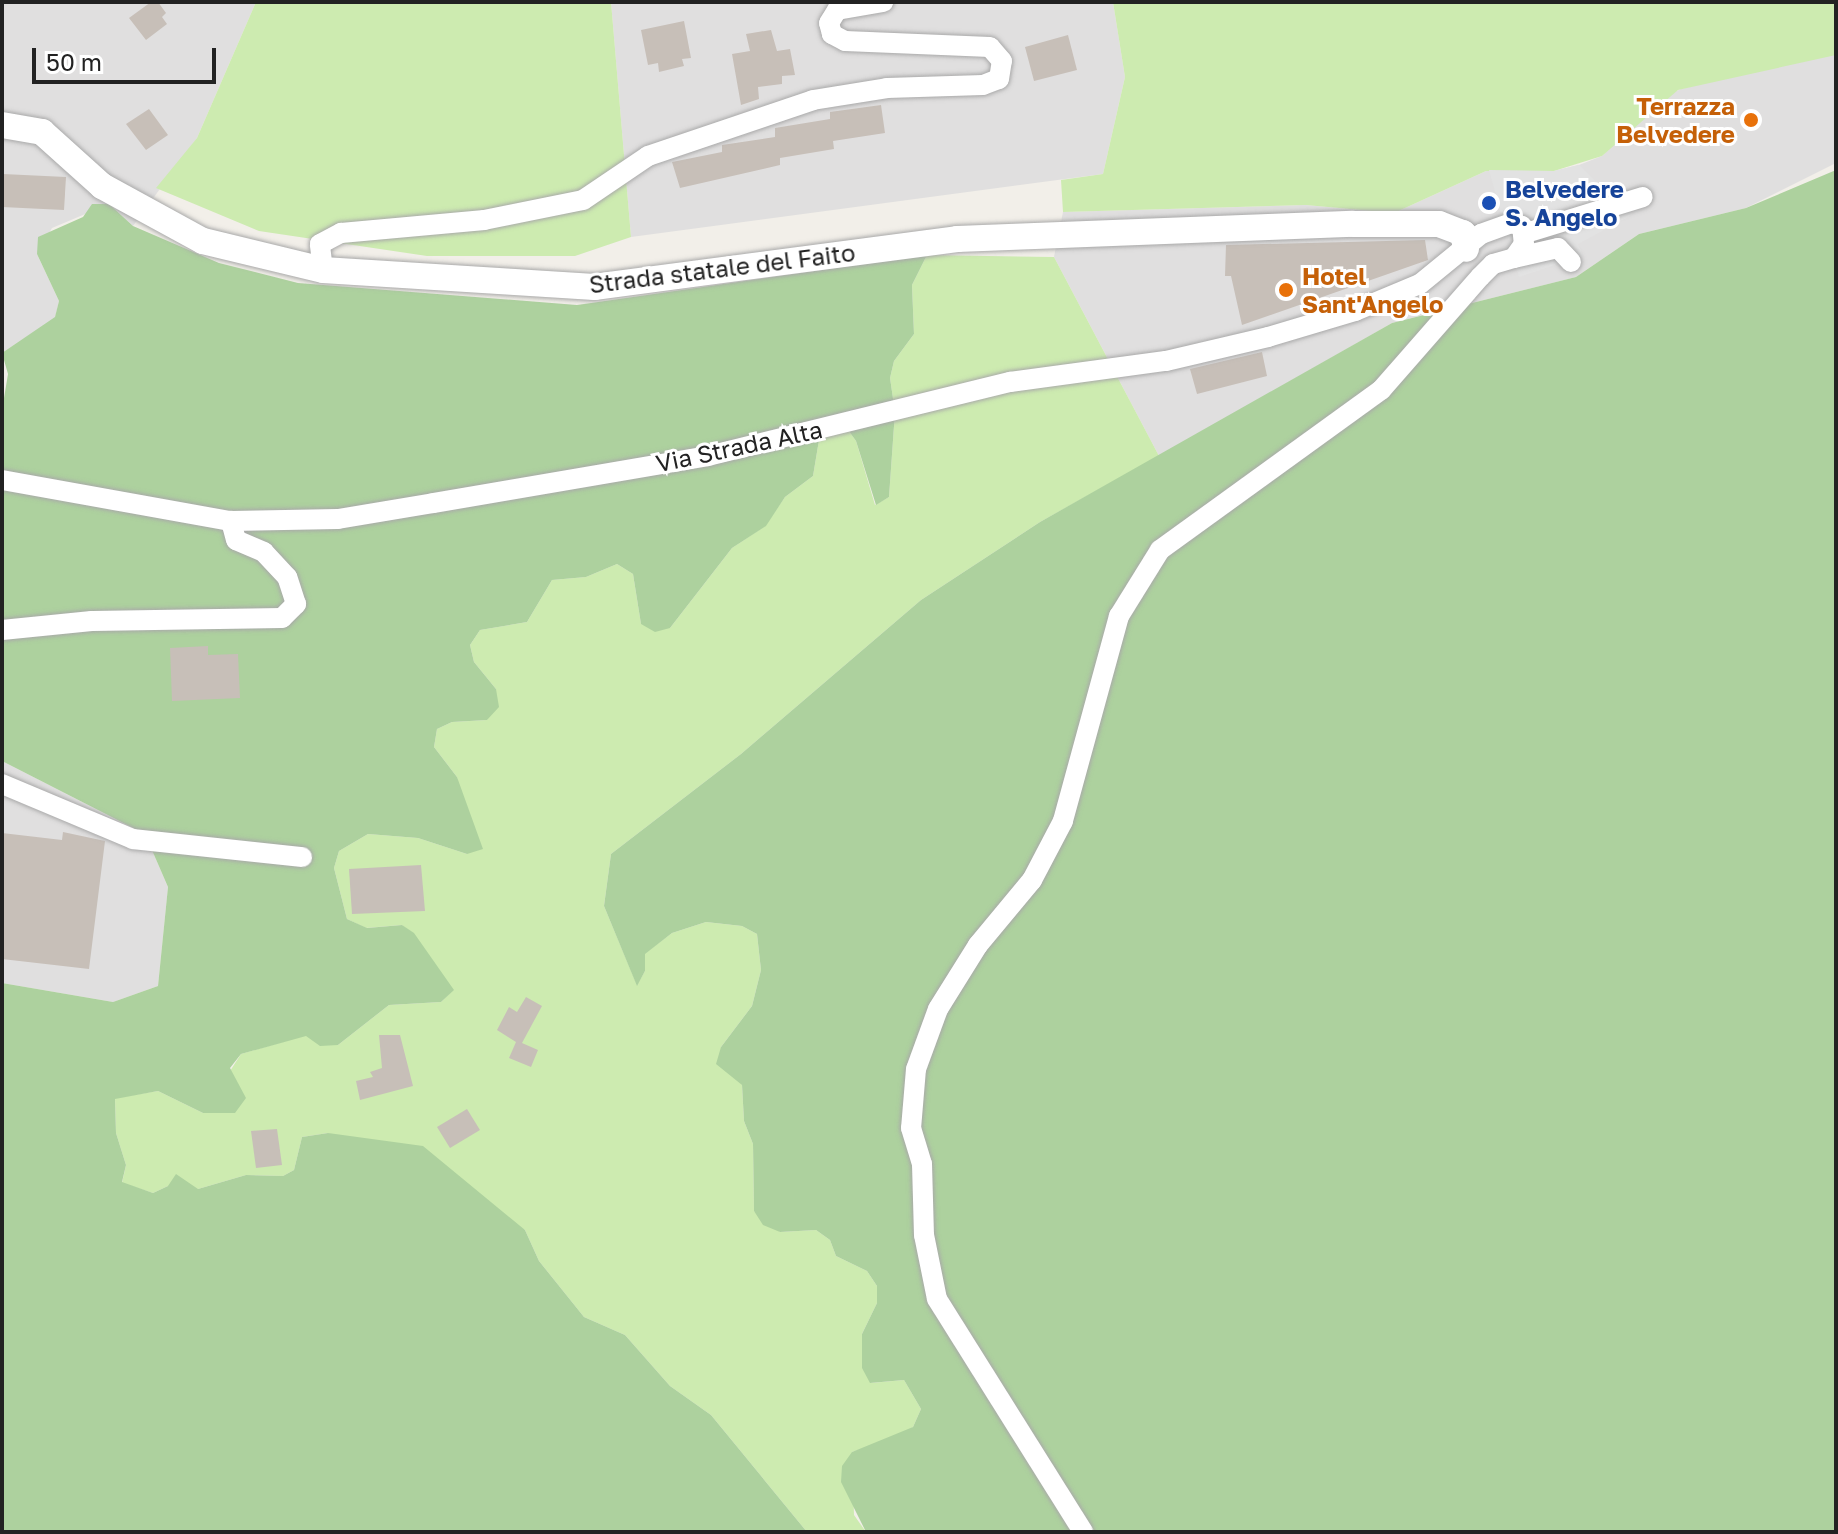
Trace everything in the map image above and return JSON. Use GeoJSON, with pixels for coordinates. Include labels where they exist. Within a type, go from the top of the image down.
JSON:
{"type":"FeatureCollection","features":[{"type":"Feature","properties":{"kind":"street"},"geometry":{"type":"LineString","coordinates":[[323,270],[320,244],[341,233],[484,220],[583,200],[648,156],[813,100],[887,88],[983,85],[999,79],[1002,61],[990,47],[845,41],[832,34],[830,19],[837,10],[883,2]]}},
{"type":"Feature","properties":{"kind":"street","name":"Strada statale del Faito"},"geometry":{"type":"LineString","coordinates":[[2,125],[42,132],[102,186],[203,241],[323,270],[594,287],[957,239],[1353,224],[1439,224],[1463,233],[1462,254]]}},
{"type":"Feature","properties":{"kind":"street"},"geometry":{"type":"LineString","coordinates":[[1514,258],[1526,233],[1643,197]]}},
{"type":"Feature","properties":{"kind":"street","name":"Via Strada Alta"},"geometry":{"type":"LineString","coordinates":[[2,480],[231,521],[338,519],[708,456],[1010,382],[1166,361],[1355,311],[1420,284],[1497,227],[1511,223],[1526,233]]}},
{"type":"Feature","properties":{"kind":"street"},"geometry":{"type":"LineString","coordinates":[[1083,1532],[937,1299],[924,1235],[922,1164],[911,1128],[916,1069],[938,1009],[978,945],[1032,880],[1063,821],[1119,616],[1160,550],[1381,390],[1486,271],[1514,258],[1558,248],[1571,262]]}},
{"type":"Feature","properties":{"kind":"street"},"geometry":{"type":"LineString","coordinates":[[2,630],[92,621],[282,618],[296,604],[287,577],[264,552],[236,540],[231,521]]}},
{"type":"Feature","properties":{"kind":"street"},"geometry":{"type":"LineString","coordinates":[[2,784],[133,839],[201,850],[302,857]]}},
{"type":"Feature","properties":{"kind":"shaded area"},"geometry":{"type":"Polygon","coordinates":[[[2,2],[256,2],[197,138],[133,226],[109,204],[52,228],[37,254],[59,301],[55,318],[2,353],[2,2]]]}},
{"type":"Feature","properties":{"kind":"shaded area"},"geometry":{"type":"Polygon","coordinates":[[[611,2],[1113,2],[1125,77],[1103,174],[631,237],[611,2]]]}},
{"type":"Feature","properties":{"kind":"shaded area"},"geometry":{"type":"Polygon","coordinates":[[[1836,51],[1836,163],[1746,208],[1639,234],[1576,277],[1392,323],[1159,456],[1054,257],[1063,212],[1306,205],[1394,213],[1486,171],[1554,171],[1579,165],[1602,156],[1667,95],[1836,51]]]}},
{"type":"Feature","properties":{"kind":"shaded area"},"geometry":{"type":"Polygon","coordinates":[[[1579,165],[1630,216],[1578,244],[1583,256],[1519,277],[1489,170],[1554,171],[1579,165]]]}},
{"type":"Feature","properties":{"kind":"shaded area"},"geometry":{"type":"Polygon","coordinates":[[[2,761],[145,834],[168,887],[158,986],[113,1002],[2,983],[2,761]]]}},
{"type":"Feature","properties":{"kind":"green space"},"geometry":{"type":"Polygon","coordinates":[[[256,2],[611,2],[631,237],[575,256],[427,256],[259,231],[156,188],[197,138],[256,2]]]}},
{"type":"Feature","properties":{"kind":"green space"},"geometry":{"type":"Polygon","coordinates":[[[1113,2],[1836,2],[1836,55],[1678,90],[1602,156],[1554,171],[1486,171],[1394,213],[1306,205],[1063,212],[1061,180],[1103,174],[1125,77],[1113,2]]]}},
{"type":"Feature","properties":{"kind":"green space"},"geometry":{"type":"Polygon","coordinates":[[[1836,170],[1836,1532],[866,1532],[841,1482],[842,1466],[852,1452],[913,1427],[921,1409],[904,1380],[870,1383],[862,1368],[862,1334],[877,1303],[877,1286],[867,1271],[836,1256],[830,1240],[816,1230],[780,1232],[763,1225],[754,1211],[753,1144],[744,1121],[742,1085],[716,1064],[721,1047],[752,1006],[761,970],[757,934],[742,926],[706,922],[672,933],[645,954],[645,971],[637,986],[604,906],[611,854],[741,754],[921,600],[1040,522],[1392,323],[1576,277],[1639,234],[1746,208],[1836,170]]]}},
{"type":"Feature","properties":{"kind":"green space"},"geometry":{"type":"Polygon","coordinates":[[[92,204],[109,204],[133,226],[219,263],[298,283],[577,305],[927,255],[912,285],[914,334],[894,361],[890,378],[895,412],[889,497],[876,505],[856,441],[846,427],[829,426],[819,440],[813,476],[785,497],[766,526],[732,548],[670,628],[655,632],[641,624],[633,574],[617,564],[586,577],[552,580],[527,622],[480,630],[470,645],[474,662],[496,689],[499,707],[487,720],[452,722],[437,729],[434,747],[457,777],[483,849],[467,854],[418,838],[368,834],[339,851],[334,868],[347,919],[367,928],[402,925],[414,933],[454,990],[441,1002],[389,1005],[338,1045],[320,1046],[306,1036],[241,1054],[230,1068],[246,1098],[235,1113],[203,1113],[158,1091],[115,1099],[116,1133],[126,1165],[122,1182],[153,1193],[168,1186],[176,1174],[198,1189],[246,1175],[283,1176],[294,1170],[302,1137],[328,1133],[423,1146],[525,1230],[539,1261],[584,1317],[625,1335],[670,1386],[711,1415],[807,1532],[2,1532],[2,983],[113,1002],[158,986],[168,887],[145,834],[2,761],[2,410],[8,374],[2,353],[55,317],[59,301],[37,254],[38,237],[83,217],[92,204]]]}},
{"type":"Feature","properties":{"kind":"green space"},"geometry":{"type":"Polygon","coordinates":[[[927,255],[1054,257],[1159,456],[1040,522],[921,600],[741,754],[611,854],[604,906],[637,985],[645,971],[644,954],[672,933],[706,922],[742,926],[757,934],[761,970],[752,1006],[721,1047],[742,1085],[744,1121],[753,1144],[754,1211],[780,1232],[816,1230],[830,1240],[836,1256],[867,1271],[877,1286],[877,1303],[862,1334],[871,1383],[904,1380],[921,1409],[913,1427],[899,1437],[852,1452],[854,1515],[866,1532],[807,1532],[711,1415],[670,1386],[625,1335],[584,1317],[539,1261],[525,1230],[328,1133],[302,1137],[294,1170],[283,1176],[246,1175],[198,1189],[168,1186],[153,1193],[122,1183],[126,1165],[116,1133],[115,1098],[158,1091],[203,1113],[241,1054],[306,1035],[338,1045],[389,1005],[441,1002],[453,990],[402,925],[366,928],[347,919],[334,868],[339,851],[368,834],[418,838],[467,854],[457,777],[434,747],[437,729],[452,722],[487,720],[496,689],[474,662],[470,645],[480,630],[527,622],[552,580],[586,577],[617,564],[633,574],[641,624],[670,628],[732,548],[765,526],[785,497],[813,476],[819,440],[829,426],[846,427],[856,441],[875,505],[889,497],[895,412],[890,378],[894,361],[914,334],[912,285],[927,255]]]}},
{"type":"Feature","properties":{"kind":"building"},"geometry":{"type":"Polygon","coordinates":[[[151,2],[158,2],[166,13],[162,17],[167,24],[146,40],[129,18],[151,2]]]}},
{"type":"Feature","properties":{"kind":"building"},"geometry":{"type":"Polygon","coordinates":[[[684,21],[691,58],[682,59],[684,66],[659,72],[658,63],[648,65],[641,30],[684,21]]]}},
{"type":"Feature","properties":{"kind":"building"},"geometry":{"type":"Polygon","coordinates":[[[771,30],[777,51],[790,49],[795,75],[782,76],[782,84],[758,87],[759,99],[741,105],[732,54],[750,51],[746,34],[771,30]]]}},
{"type":"Feature","properties":{"kind":"building"},"geometry":{"type":"Polygon","coordinates":[[[1068,35],[1077,70],[1034,81],[1025,47],[1068,35]]]}},
{"type":"Feature","properties":{"kind":"building"},"geometry":{"type":"Polygon","coordinates":[[[881,105],[885,133],[833,141],[834,149],[780,158],[780,165],[680,188],[672,162],[722,152],[722,145],[775,137],[775,128],[830,119],[830,112],[881,105]]]}},
{"type":"Feature","properties":{"kind":"building"},"geometry":{"type":"Polygon","coordinates":[[[149,109],[168,135],[146,150],[126,124],[149,109]]]}},
{"type":"Feature","properties":{"kind":"building"},"geometry":{"type":"Polygon","coordinates":[[[3,174],[66,177],[64,210],[2,207],[3,174]]]}},
{"type":"Feature","properties":{"kind":"building","name":"Hotel Sant'Angelo"},"geometry":{"type":"Polygon","coordinates":[[[1425,240],[1428,260],[1242,325],[1231,276],[1225,276],[1226,245],[1425,240]]]}},
{"type":"Feature","properties":{"kind":"building"},"geometry":{"type":"Polygon","coordinates":[[[1262,352],[1267,376],[1197,394],[1190,369],[1262,352]]]}},
{"type":"Feature","properties":{"kind":"building"},"geometry":{"type":"Polygon","coordinates":[[[208,646],[208,655],[238,654],[240,698],[172,701],[170,648],[208,646]]]}},
{"type":"Feature","properties":{"kind":"building"},"geometry":{"type":"Polygon","coordinates":[[[63,832],[105,841],[89,969],[2,959],[2,833],[62,840],[63,832]]]}},
{"type":"Feature","properties":{"kind":"building"},"geometry":{"type":"Polygon","coordinates":[[[421,865],[425,911],[352,914],[349,869],[421,865]]]}},
{"type":"Feature","properties":{"kind":"building"},"geometry":{"type":"Polygon","coordinates":[[[526,997],[542,1006],[522,1043],[538,1050],[531,1067],[509,1058],[516,1042],[497,1030],[509,1007],[517,1012],[526,997]]]}},
{"type":"Feature","properties":{"kind":"building"},"geometry":{"type":"Polygon","coordinates":[[[379,1035],[400,1035],[413,1086],[360,1100],[356,1081],[373,1077],[370,1072],[382,1068],[379,1035]]]}},
{"type":"Feature","properties":{"kind":"building"},"geometry":{"type":"Polygon","coordinates":[[[467,1109],[480,1130],[450,1148],[437,1127],[467,1109]]]}},
{"type":"Feature","properties":{"kind":"building"},"geometry":{"type":"Polygon","coordinates":[[[277,1129],[282,1165],[256,1168],[251,1131],[277,1129]]]}},
{"type":"Feature","properties":{"kind":"place","name":"Terrazza Belvedere"},"geometry":{"type":"Point","coordinates":[1751,120]}},
{"type":"Feature","properties":{"kind":"place","name":"Belvedere S. Angelo"},"geometry":{"type":"Point","coordinates":[1489,203]}},
{"type":"Feature","properties":{"kind":"place","name":"Hotel Sant'Angelo"},"geometry":{"type":"Point","coordinates":[1286,290]}}]}
